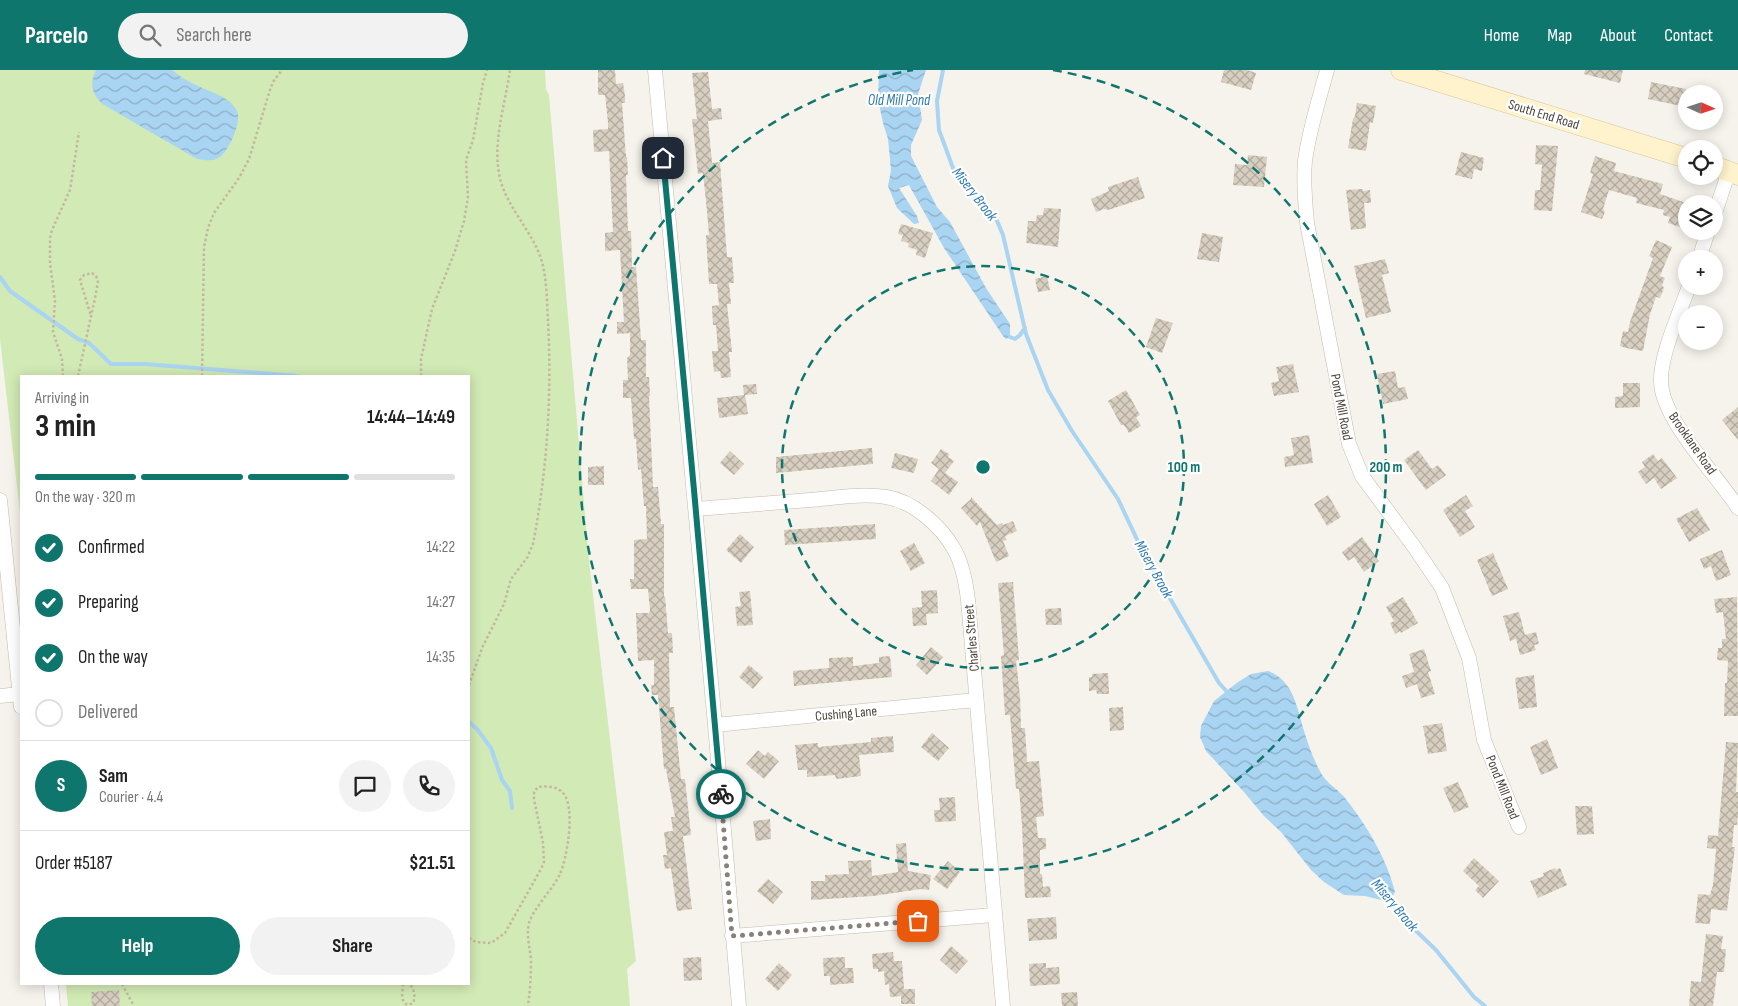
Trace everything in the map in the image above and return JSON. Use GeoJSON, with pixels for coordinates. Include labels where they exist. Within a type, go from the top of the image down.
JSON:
{"type":"FeatureCollection","features":[{"type":"Feature","properties":{"kind":"street"},"geometry":{"type":"LineString","coordinates":[[656,70],[716,725],[738,1006]]}},
{"type":"Feature","properties":{"kind":"street","name":"Pond Mill Road"},"geometry":{"type":"LineString","coordinates":[[1327,70],[1305,161],[1304,187],[1307,223],[1349,444],[1362,476],[1442,588],[1469,658],[1484,740],[1519,827]]}},
{"type":"Feature","properties":{"kind":"street","name":"South End Road"},"geometry":{"type":"LineString","coordinates":[[1401,70],[1678,156]]}},
{"type":"Feature","properties":{"kind":"street"},"geometry":{"type":"LineString","coordinates":[[1720,195],[1727,171]]}},
{"type":"Feature","properties":{"kind":"street","name":"Brooklane Road"},"geometry":{"type":"LineString","coordinates":[[1686,295],[1665,356],[1661,383],[1664,399],[1685,436],[1738,508]]}},
{"type":"Feature","properties":{"kind":"street","name":"Charles Street"},"geometry":{"type":"LineString","coordinates":[[696,509],[875,496],[888,497],[900,501],[924,515],[954,548],[965,577],[968,600],[1003,1006]]}},
{"type":"Feature","properties":{"kind":"street"},"geometry":{"type":"LineString","coordinates":[[0,500],[20,691]]}},
{"type":"Feature","properties":{"kind":"street"},"geometry":{"type":"LineString","coordinates":[[0,696],[20,701]]}},
{"type":"Feature","properties":{"kind":"street","name":"Cushing Lane"},"geometry":{"type":"LineString","coordinates":[[716,725],[976,700]]}},
{"type":"Feature","properties":{"kind":"street"},"geometry":{"type":"LineString","coordinates":[[732,936],[994,915]]}},
{"type":"Feature","properties":{"kind":"street"},"geometry":{"type":"LineString","coordinates":[[51,985],[53,1006]]}},
{"type":"Feature","properties":{"kind":"path"},"geometry":{"type":"LineString","coordinates":[[202,375],[204,247],[208,228],[214,213],[245,168],[254,146],[273,82],[282,70]]}},
{"type":"Feature","properties":{"kind":"path"},"geometry":{"type":"LineString","coordinates":[[421,375],[422,359],[432,309],[455,251],[464,221],[468,197],[466,160],[473,140],[481,92],[487,70]]}},
{"type":"Feature","properties":{"kind":"path"},"geometry":{"type":"LineString","coordinates":[[470,682],[482,648],[504,604],[511,579],[527,558],[533,544],[549,413],[549,342],[544,266],[537,248],[507,198],[501,185],[497,165],[498,139],[510,70]]}},
{"type":"Feature","properties":{"kind":"path"},"geometry":{"type":"LineString","coordinates":[[63,375],[62,360],[54,338],[55,301],[50,263],[50,238],[70,190],[79,132]]}},
{"type":"Feature","properties":{"kind":"path"},"geometry":{"type":"LineString","coordinates":[[78,375],[85,338],[91,316],[98,282],[96,276],[89,273],[80,280],[91,316]]}},
{"type":"Feature","properties":{"kind":"path"},"geometry":{"type":"LineString","coordinates":[[470,939],[476,942],[492,943],[505,933],[544,862],[543,843],[534,792],[538,787],[551,786],[559,790],[568,801],[569,828],[560,874],[530,920],[528,946],[531,975],[528,1006]]}},
{"type":"Feature","properties":{"kind":"path"},"geometry":{"type":"LineString","coordinates":[[123,985],[134,1006]]}},
{"type":"Feature","properties":{"kind":"path"},"geometry":{"type":"LineString","coordinates":[[403,985],[402,1000],[404,1004],[408,1005],[414,1003],[415,996],[411,985]]}},
{"type":"Feature","properties":{"kind":"green space"},"geometry":{"type":"Polygon","coordinates":[[[0,70],[545,70],[546,89],[549,95],[589,561],[636,961],[627,969],[630,1006],[68,1006],[66,985],[470,985],[470,375],[20,375],[20,512],[0,339],[0,70]]]}},
{"type":"Feature","properties":{"kind":"water"},"geometry":{"type":"Polygon","coordinates":[[[96,70],[172,70],[188,81],[225,98],[237,111],[238,122],[234,135],[224,154],[215,160],[197,159],[104,105],[94,93],[92,85],[96,70]]]}},
{"type":"Feature","properties":{"kind":"water","name":"Old Mill Pond"},"geometry":{"type":"Polygon","coordinates":[[[879,70],[926,70],[918,94],[922,120],[911,145],[911,156],[937,207],[950,222],[986,288],[1010,324],[1010,337],[1006,339],[944,248],[909,185],[899,188],[917,216],[919,223],[914,224],[897,208],[888,186],[891,170],[888,139],[878,99],[879,70]]]}},
{"type":"Feature","properties":{"kind":"water"},"geometry":{"type":"Polygon","coordinates":[[[1268,671],[1284,682],[1294,697],[1312,754],[1323,777],[1345,798],[1375,842],[1387,867],[1395,892],[1389,902],[1365,896],[1344,895],[1324,882],[1311,870],[1281,832],[1264,816],[1206,751],[1200,737],[1201,726],[1214,701],[1251,674],[1268,671]]]}},
{"type":"Feature","properties":{"kind":"building"},"geometry":{"type":"Polygon","coordinates":[[[598,70],[615,70],[616,84],[623,83],[625,96],[625,103],[622,103],[628,175],[626,175],[628,231],[631,231],[632,267],[636,267],[641,340],[646,340],[646,377],[649,377],[653,487],[658,487],[661,524],[664,524],[664,597],[668,633],[672,633],[673,653],[669,653],[670,707],[674,707],[681,779],[685,779],[691,835],[683,836],[692,909],[677,911],[671,868],[665,869],[663,855],[667,855],[664,832],[673,831],[671,817],[675,817],[666,769],[664,769],[658,695],[652,695],[651,685],[654,685],[654,660],[638,661],[636,613],[649,613],[650,611],[648,589],[631,589],[630,579],[634,579],[634,540],[647,539],[646,506],[644,506],[641,469],[638,470],[631,398],[623,398],[623,380],[628,380],[627,358],[630,355],[630,333],[617,334],[617,322],[624,322],[620,250],[605,251],[605,233],[613,232],[609,151],[594,152],[593,130],[608,129],[605,95],[598,95],[598,70]]]}},
{"type":"Feature","properties":{"kind":"building"},"geometry":{"type":"Polygon","coordinates":[[[1224,70],[1247,70],[1256,73],[1251,90],[1221,82],[1224,70]]]}},
{"type":"Feature","properties":{"kind":"building"},"geometry":{"type":"Polygon","coordinates":[[[1585,70],[1623,70],[1620,83],[1584,74],[1585,70]]]}},
{"type":"Feature","properties":{"kind":"building"},"geometry":{"type":"Polygon","coordinates":[[[708,72],[712,109],[721,108],[722,119],[708,121],[712,163],[720,162],[727,257],[732,257],[734,283],[729,283],[731,304],[727,304],[732,352],[729,352],[731,377],[721,378],[720,371],[714,372],[712,351],[718,351],[716,325],[713,325],[712,306],[719,305],[717,284],[709,284],[706,235],[709,235],[707,211],[703,173],[698,174],[692,119],[697,119],[692,73],[708,72]]]}},
{"type":"Feature","properties":{"kind":"building"},"geometry":{"type":"Polygon","coordinates":[[[1651,82],[1678,87],[1678,105],[1648,99],[1651,82]]]}},
{"type":"Feature","properties":{"kind":"building"},"geometry":{"type":"Polygon","coordinates":[[[1357,103],[1376,106],[1373,123],[1370,122],[1366,151],[1348,148],[1357,103]]]}},
{"type":"Feature","properties":{"kind":"building"},"geometry":{"type":"Polygon","coordinates":[[[1536,145],[1558,146],[1552,211],[1534,210],[1535,190],[1540,190],[1542,165],[1535,164],[1536,145]]]}},
{"type":"Feature","properties":{"kind":"building"},"geometry":{"type":"Polygon","coordinates":[[[1461,152],[1484,158],[1482,171],[1474,169],[1472,179],[1455,175],[1461,152]]]}},
{"type":"Feature","properties":{"kind":"building"},"geometry":{"type":"Polygon","coordinates":[[[1248,155],[1267,157],[1264,187],[1233,185],[1235,164],[1247,165],[1248,155]]]}},
{"type":"Feature","properties":{"kind":"building"},"geometry":{"type":"Polygon","coordinates":[[[1595,156],[1616,163],[1614,171],[1663,184],[1660,194],[1678,200],[1678,226],[1668,223],[1670,217],[1663,215],[1664,210],[1636,203],[1637,198],[1609,190],[1602,219],[1581,212],[1593,174],[1590,173],[1595,156]]]}},
{"type":"Feature","properties":{"kind":"building"},"geometry":{"type":"Polygon","coordinates":[[[1138,177],[1145,198],[1096,212],[1091,199],[1109,191],[1108,187],[1138,177]]]}},
{"type":"Feature","properties":{"kind":"building"},"geometry":{"type":"Polygon","coordinates":[[[1363,189],[1363,191],[1370,190],[1371,203],[1364,203],[1366,228],[1351,230],[1346,190],[1363,189]]]}},
{"type":"Feature","properties":{"kind":"building"},"geometry":{"type":"Polygon","coordinates":[[[1044,208],[1061,209],[1058,247],[1026,243],[1028,221],[1036,221],[1037,215],[1043,215],[1044,208]]]}},
{"type":"Feature","properties":{"kind":"building"},"geometry":{"type":"Polygon","coordinates":[[[901,224],[933,233],[925,258],[916,255],[917,250],[908,247],[909,243],[901,241],[903,235],[898,234],[901,224]]]}},
{"type":"Feature","properties":{"kind":"building"},"geometry":{"type":"Polygon","coordinates":[[[1202,233],[1223,237],[1219,262],[1197,259],[1202,233]]]}},
{"type":"Feature","properties":{"kind":"building"},"geometry":{"type":"Polygon","coordinates":[[[1656,240],[1672,247],[1660,276],[1665,278],[1662,285],[1664,288],[1660,298],[1656,297],[1650,314],[1643,351],[1626,348],[1620,346],[1623,331],[1628,332],[1653,258],[1649,256],[1656,240]]]}},
{"type":"Feature","properties":{"kind":"building"},"geometry":{"type":"Polygon","coordinates":[[[1385,259],[1389,273],[1382,275],[1391,312],[1366,318],[1354,266],[1385,259]]]}},
{"type":"Feature","properties":{"kind":"building"},"geometry":{"type":"Polygon","coordinates":[[[1047,276],[1050,290],[1038,292],[1035,279],[1047,276]]]}},
{"type":"Feature","properties":{"kind":"building"},"geometry":{"type":"Polygon","coordinates":[[[1156,318],[1173,323],[1162,353],[1146,347],[1156,318]]]}},
{"type":"Feature","properties":{"kind":"building"},"geometry":{"type":"Polygon","coordinates":[[[1293,364],[1299,392],[1274,396],[1271,383],[1279,381],[1276,367],[1293,364]]]}},
{"type":"Feature","properties":{"kind":"building"},"geometry":{"type":"Polygon","coordinates":[[[1395,371],[1398,388],[1405,387],[1408,399],[1383,404],[1377,374],[1395,371]]]}},
{"type":"Feature","properties":{"kind":"building"},"geometry":{"type":"Polygon","coordinates":[[[1623,383],[1640,383],[1640,407],[1615,408],[1615,397],[1623,396],[1623,383]]]}},
{"type":"Feature","properties":{"kind":"building"},"geometry":{"type":"Polygon","coordinates":[[[756,384],[757,394],[745,395],[748,414],[719,418],[717,398],[744,395],[743,385],[756,384]]]}},
{"type":"Feature","properties":{"kind":"building"},"geometry":{"type":"Polygon","coordinates":[[[1126,390],[1140,415],[1136,417],[1141,426],[1129,433],[1124,425],[1121,425],[1108,401],[1126,390]]]}},
{"type":"Feature","properties":{"kind":"building"},"geometry":{"type":"Polygon","coordinates":[[[1738,407],[1738,440],[1722,420],[1738,407]]]}},
{"type":"Feature","properties":{"kind":"building"},"geometry":{"type":"Polygon","coordinates":[[[1309,435],[1313,463],[1285,467],[1284,457],[1294,455],[1291,438],[1309,435]]]}},
{"type":"Feature","properties":{"kind":"building"},"geometry":{"type":"Polygon","coordinates":[[[872,448],[873,464],[776,473],[776,457],[872,448]]]}},
{"type":"Feature","properties":{"kind":"building"},"geometry":{"type":"Polygon","coordinates":[[[941,449],[949,454],[948,457],[954,461],[945,473],[958,482],[949,495],[931,481],[939,469],[931,463],[941,449]]]}},
{"type":"Feature","properties":{"kind":"building"},"geometry":{"type":"Polygon","coordinates":[[[1418,450],[1432,469],[1438,465],[1446,475],[1426,490],[1404,460],[1418,450]]]}},
{"type":"Feature","properties":{"kind":"building"},"geometry":{"type":"Polygon","coordinates":[[[730,451],[744,464],[734,475],[720,463],[730,451]]]}},
{"type":"Feature","properties":{"kind":"building"},"geometry":{"type":"Polygon","coordinates":[[[895,453],[918,459],[914,473],[891,468],[895,453]]]}},
{"type":"Feature","properties":{"kind":"building"},"geometry":{"type":"Polygon","coordinates":[[[1653,454],[1658,461],[1662,458],[1677,478],[1661,489],[1654,478],[1646,484],[1638,472],[1645,467],[1642,462],[1653,454]]]}},
{"type":"Feature","properties":{"kind":"building"},"geometry":{"type":"Polygon","coordinates":[[[604,466],[604,485],[588,485],[588,467],[604,466]]]}},
{"type":"Feature","properties":{"kind":"building"},"geometry":{"type":"Polygon","coordinates":[[[1328,495],[1341,517],[1327,526],[1314,504],[1328,495]]]}},
{"type":"Feature","properties":{"kind":"building"},"geometry":{"type":"Polygon","coordinates":[[[1466,495],[1473,506],[1465,511],[1475,527],[1460,537],[1443,510],[1466,495]]]}},
{"type":"Feature","properties":{"kind":"building"},"geometry":{"type":"Polygon","coordinates":[[[971,497],[997,525],[1013,521],[1017,531],[1005,536],[1007,540],[1003,541],[1009,556],[996,562],[980,522],[977,526],[961,508],[971,497]]]}},
{"type":"Feature","properties":{"kind":"building"},"geometry":{"type":"Polygon","coordinates":[[[1697,508],[1710,530],[1689,542],[1676,519],[1697,508]]]}},
{"type":"Feature","properties":{"kind":"building"},"geometry":{"type":"Polygon","coordinates":[[[875,524],[876,539],[785,545],[784,530],[875,524]]]}},
{"type":"Feature","properties":{"kind":"building"},"geometry":{"type":"Polygon","coordinates":[[[740,534],[754,547],[741,563],[726,550],[740,534]]]}},
{"type":"Feature","properties":{"kind":"building"},"geometry":{"type":"Polygon","coordinates":[[[1362,537],[1379,561],[1364,572],[1354,557],[1348,561],[1342,552],[1362,537]]]}},
{"type":"Feature","properties":{"kind":"building"},"geometry":{"type":"Polygon","coordinates":[[[914,543],[925,563],[911,571],[900,551],[914,543]]]}},
{"type":"Feature","properties":{"kind":"building"},"geometry":{"type":"Polygon","coordinates":[[[1722,550],[1731,575],[1716,581],[1711,566],[1704,569],[1700,559],[1722,550]]]}},
{"type":"Feature","properties":{"kind":"building"},"geometry":{"type":"Polygon","coordinates":[[[1493,553],[1508,589],[1492,596],[1477,560],[1493,553]]]}},
{"type":"Feature","properties":{"kind":"building"},"geometry":{"type":"Polygon","coordinates":[[[1013,582],[1019,660],[1016,661],[1021,728],[1025,728],[1027,762],[1039,761],[1044,816],[1036,817],[1038,838],[1046,838],[1046,849],[1040,850],[1040,874],[1042,874],[1043,887],[1050,886],[1051,897],[1025,898],[1019,789],[1016,789],[1010,715],[1005,715],[1001,656],[1004,655],[998,583],[1013,582]]]}},
{"type":"Feature","properties":{"kind":"building"},"geometry":{"type":"Polygon","coordinates":[[[937,590],[938,613],[926,614],[927,625],[913,626],[912,608],[922,607],[921,591],[937,590]]]}},
{"type":"Feature","properties":{"kind":"building"},"geometry":{"type":"Polygon","coordinates":[[[750,591],[753,625],[737,626],[735,607],[741,606],[739,592],[750,591]]]}},
{"type":"Feature","properties":{"kind":"building"},"geometry":{"type":"Polygon","coordinates":[[[1403,597],[1418,623],[1401,633],[1400,631],[1395,634],[1390,623],[1394,621],[1386,607],[1403,597]]]}},
{"type":"Feature","properties":{"kind":"building"},"geometry":{"type":"Polygon","coordinates":[[[1737,597],[1738,716],[1724,716],[1728,661],[1717,660],[1718,648],[1722,648],[1722,639],[1726,639],[1723,612],[1716,613],[1714,599],[1737,597]]]}},
{"type":"Feature","properties":{"kind":"building"},"geometry":{"type":"Polygon","coordinates":[[[1061,608],[1062,625],[1046,625],[1045,609],[1061,608]]]}},
{"type":"Feature","properties":{"kind":"building"},"geometry":{"type":"Polygon","coordinates":[[[1519,612],[1525,635],[1536,632],[1539,644],[1534,645],[1536,650],[1520,655],[1516,639],[1510,641],[1503,616],[1519,612]]]}},
{"type":"Feature","properties":{"kind":"building"},"geometry":{"type":"Polygon","coordinates":[[[931,647],[943,657],[927,675],[916,665],[931,647]]]}},
{"type":"Feature","properties":{"kind":"building"},"geometry":{"type":"Polygon","coordinates":[[[1424,649],[1431,671],[1428,672],[1435,694],[1421,698],[1417,684],[1406,688],[1402,676],[1414,672],[1409,654],[1424,649]]]}},
{"type":"Feature","properties":{"kind":"building"},"geometry":{"type":"Polygon","coordinates":[[[890,656],[892,677],[794,686],[793,671],[829,668],[829,658],[853,657],[853,666],[879,663],[879,657],[890,656]]]}},
{"type":"Feature","properties":{"kind":"building"},"geometry":{"type":"Polygon","coordinates":[[[749,665],[763,677],[753,689],[739,677],[749,665]]]}},
{"type":"Feature","properties":{"kind":"building"},"geometry":{"type":"Polygon","coordinates":[[[1108,673],[1109,694],[1097,694],[1096,690],[1089,691],[1089,677],[1092,677],[1092,674],[1108,673]]]}},
{"type":"Feature","properties":{"kind":"building"},"geometry":{"type":"Polygon","coordinates":[[[1534,675],[1537,707],[1519,709],[1515,678],[1534,675]]]}},
{"type":"Feature","properties":{"kind":"building"},"geometry":{"type":"Polygon","coordinates":[[[1123,707],[1124,730],[1110,731],[1109,708],[1123,707]]]}},
{"type":"Feature","properties":{"kind":"building"},"geometry":{"type":"Polygon","coordinates":[[[1442,723],[1447,751],[1428,754],[1423,726],[1442,723]]]}},
{"type":"Feature","properties":{"kind":"building"},"geometry":{"type":"Polygon","coordinates":[[[932,733],[949,748],[938,761],[921,747],[932,733]]]}},
{"type":"Feature","properties":{"kind":"building"},"geometry":{"type":"Polygon","coordinates":[[[893,736],[894,752],[859,755],[861,776],[836,779],[835,775],[807,777],[807,770],[798,770],[795,745],[818,743],[818,747],[871,742],[871,738],[893,736]]]}},
{"type":"Feature","properties":{"kind":"building"},"geometry":{"type":"Polygon","coordinates":[[[1547,739],[1558,768],[1541,775],[1530,747],[1547,739]]]}},
{"type":"Feature","properties":{"kind":"building"},"geometry":{"type":"Polygon","coordinates":[[[1726,742],[1738,743],[1736,792],[1738,792],[1738,815],[1737,825],[1734,825],[1732,847],[1735,847],[1727,911],[1711,909],[1710,924],[1695,923],[1698,894],[1710,895],[1713,885],[1716,849],[1707,848],[1708,835],[1718,836],[1726,742]]]}},
{"type":"Feature","properties":{"kind":"building"},"geometry":{"type":"Polygon","coordinates":[[[758,750],[765,756],[768,752],[779,761],[764,779],[746,764],[758,750]]]}},
{"type":"Feature","properties":{"kind":"building"},"geometry":{"type":"Polygon","coordinates":[[[1458,782],[1469,807],[1454,813],[1443,788],[1458,782]]]}},
{"type":"Feature","properties":{"kind":"building"},"geometry":{"type":"Polygon","coordinates":[[[955,797],[956,821],[935,822],[934,810],[940,810],[939,798],[955,797]]]}},
{"type":"Feature","properties":{"kind":"building"},"geometry":{"type":"Polygon","coordinates":[[[1575,806],[1592,806],[1594,834],[1577,835],[1575,806]]]}},
{"type":"Feature","properties":{"kind":"building"},"geometry":{"type":"Polygon","coordinates":[[[770,819],[771,839],[756,841],[753,821],[770,819]]]}},
{"type":"Feature","properties":{"kind":"building"},"geometry":{"type":"Polygon","coordinates":[[[906,843],[908,871],[931,875],[929,890],[921,889],[873,896],[811,900],[811,881],[825,881],[825,875],[849,874],[848,861],[871,860],[872,876],[898,872],[896,844],[906,843]]]}},
{"type":"Feature","properties":{"kind":"building"},"geometry":{"type":"Polygon","coordinates":[[[1474,858],[1499,881],[1483,898],[1475,890],[1479,886],[1463,871],[1474,858]]]}},
{"type":"Feature","properties":{"kind":"building"},"geometry":{"type":"Polygon","coordinates":[[[948,861],[960,872],[947,889],[933,879],[948,861]]]}},
{"type":"Feature","properties":{"kind":"building"},"geometry":{"type":"Polygon","coordinates":[[[1555,868],[1556,870],[1560,868],[1567,885],[1538,898],[1530,881],[1544,876],[1543,873],[1555,868]]]}},
{"type":"Feature","properties":{"kind":"building"},"geometry":{"type":"Polygon","coordinates":[[[768,879],[783,892],[773,904],[757,891],[768,879]]]}},
{"type":"Feature","properties":{"kind":"building"},"geometry":{"type":"Polygon","coordinates":[[[1056,917],[1057,939],[1029,941],[1027,919],[1056,917]]]}},
{"type":"Feature","properties":{"kind":"building"},"geometry":{"type":"Polygon","coordinates":[[[1706,934],[1723,936],[1721,949],[1726,949],[1724,972],[1717,972],[1713,1006],[1689,1006],[1691,981],[1701,982],[1706,934]]]}},
{"type":"Feature","properties":{"kind":"building"},"geometry":{"type":"Polygon","coordinates":[[[951,946],[968,961],[956,974],[940,960],[951,946]]]}},
{"type":"Feature","properties":{"kind":"building"},"geometry":{"type":"Polygon","coordinates":[[[893,952],[894,961],[902,961],[904,989],[915,989],[915,1004],[901,1004],[901,996],[890,997],[889,984],[885,985],[884,971],[878,972],[878,969],[873,969],[872,954],[893,952]]]}},
{"type":"Feature","properties":{"kind":"building"},"geometry":{"type":"Polygon","coordinates":[[[701,957],[702,980],[684,981],[683,958],[701,957]]]}},
{"type":"Feature","properties":{"kind":"building"},"geometry":{"type":"Polygon","coordinates":[[[845,957],[845,968],[853,968],[854,983],[830,985],[830,976],[824,976],[823,958],[845,957]]]}},
{"type":"Feature","properties":{"kind":"building"},"geometry":{"type":"Polygon","coordinates":[[[779,963],[792,975],[778,991],[765,979],[779,963]]]}},
{"type":"Feature","properties":{"kind":"building"},"geometry":{"type":"Polygon","coordinates":[[[1046,963],[1046,968],[1059,967],[1060,984],[1030,986],[1029,964],[1046,963]]]}},
{"type":"Feature","properties":{"kind":"building"},"geometry":{"type":"Polygon","coordinates":[[[119,990],[120,1006],[92,1006],[91,992],[119,990]]]}},
{"type":"Feature","properties":{"kind":"building"},"geometry":{"type":"Polygon","coordinates":[[[1077,992],[1078,1006],[1062,1006],[1061,993],[1077,992]]]}},
{"type":"Feature","properties":{"kind":"waterway","name":"Misery Brook"},"geometry":{"type":"LineString","coordinates":[[943,70],[937,101],[939,130],[953,168],[995,216],[1003,235],[1026,334],[1048,390],[1072,431],[1118,499],[1142,550],[1219,683],[1229,694]]}},
{"type":"Feature","properties":{"kind":"waterway"},"geometry":{"type":"LineString","coordinates":[[0,277],[10,291],[78,339],[89,343],[111,364],[145,364],[284,375]]}},
{"type":"Feature","properties":{"kind":"waterway"},"geometry":{"type":"LineString","coordinates":[[1010,337],[1015,339],[1025,328]]}},
{"type":"Feature","properties":{"kind":"waterway"},"geometry":{"type":"LineString","coordinates":[[470,723],[491,748],[502,780],[510,791],[512,808]]}},
{"type":"Feature","properties":{"kind":"waterway","name":"Misery Brook"},"geometry":{"type":"LineString","coordinates":[[1387,899],[1436,950],[1474,997],[1485,1006]]}},
{"type":"Feature","properties":{"kind":"way so far"},"geometry":{"type":"LineString","coordinates":[[721,794],[732,936],[918,921]]}},
{"type":"Feature","properties":{"kind":"route"},"geometry":{"type":"LineString","coordinates":[[663,158],[721,794]]}}]}
